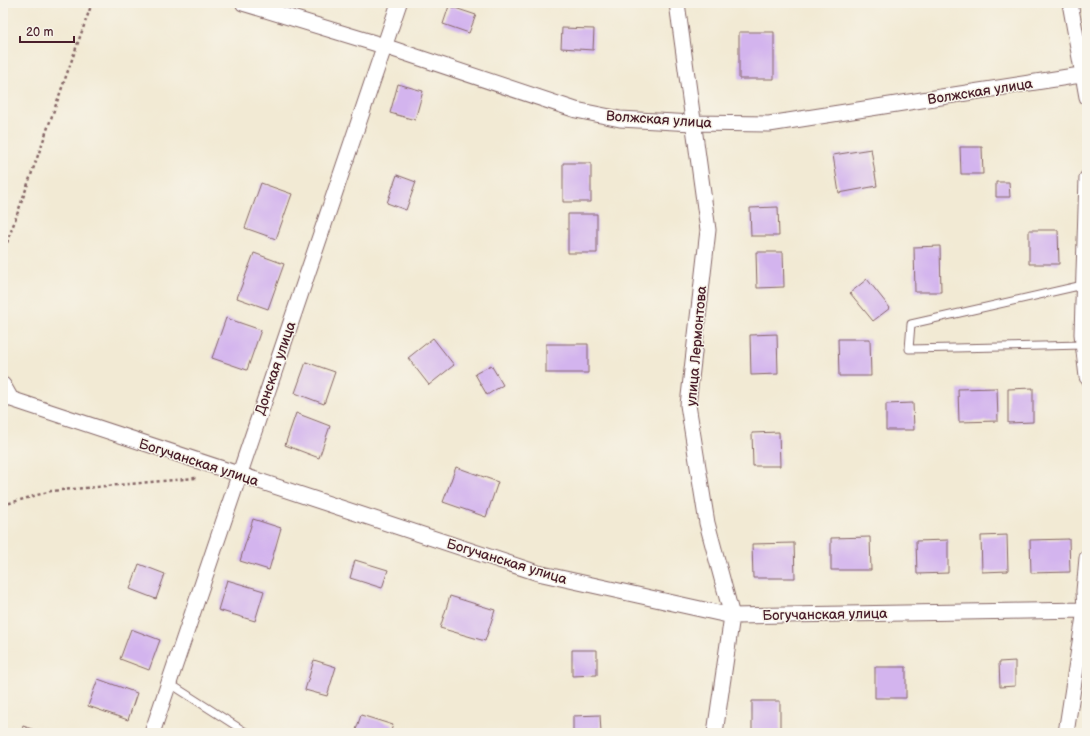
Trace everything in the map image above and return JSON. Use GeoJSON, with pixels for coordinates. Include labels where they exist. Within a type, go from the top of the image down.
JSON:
{"type":"FeatureCollection","features":[{"type":"Feature","properties":{"kind":"street","name":"Волжская улица"},"geometry":{"type":"LineString","coordinates":[[243,3],[384,46],[576,110],[620,119],[693,123],[769,124],[1085,74]]}},
{"type":"Feature","properties":{"kind":"street","name":"Донская улица"},"geometry":{"type":"LineString","coordinates":[[152,733],[399,3]]}},
{"type":"Feature","properties":{"kind":"street","name":"улица Лермонтова"},"geometry":{"type":"LineString","coordinates":[[677,3],[708,230],[688,405],[707,522],[732,616],[716,733]]}},
{"type":"Feature","properties":{"kind":"street"},"geometry":{"type":"LineString","coordinates":[[1070,3],[1085,74],[1087,97]]}},
{"type":"Feature","properties":{"kind":"street"},"geometry":{"type":"LineString","coordinates":[[1087,178],[1083,285],[1083,345],[1087,377]]}},
{"type":"Feature","properties":{"kind":"street","name":"Богучанская улица"},"geometry":{"type":"LineString","coordinates":[[3,385],[11,399],[538,573],[732,616],[1086,610]]}},
{"type":"Feature","properties":{"kind":"street"},"geometry":{"type":"LineString","coordinates":[[1066,733],[1086,610],[1084,591],[1087,558]]}},
{"type":"Feature","properties":{"kind":"lane"},"geometry":{"type":"LineString","coordinates":[[1083,285],[911,324],[909,349],[1083,345]]}},
{"type":"Feature","properties":{"kind":"lane"},"geometry":{"type":"LineString","coordinates":[[169,683],[247,733]]}},
{"type":"Feature","properties":{"kind":"path"},"geometry":{"type":"LineString","coordinates":[[3,254],[92,3]]}},
{"type":"Feature","properties":{"kind":"path"},"geometry":{"type":"LineString","coordinates":[[3,505],[51,491],[200,478]]}},
{"type":"Feature","properties":{"kind":"building"},"geometry":{"type":"Polygon","coordinates":[[[449,6],[476,15],[469,33],[443,24],[449,6]]]}},
{"type":"Feature","properties":{"kind":"building"},"geometry":{"type":"Polygon","coordinates":[[[562,28],[594,29],[593,50],[561,48],[562,28]]]}},
{"type":"Feature","properties":{"kind":"building"},"geometry":{"type":"Polygon","coordinates":[[[739,32],[774,32],[774,79],[739,79],[739,32]]]}},
{"type":"Feature","properties":{"kind":"building"},"geometry":{"type":"Polygon","coordinates":[[[398,84],[423,91],[415,120],[390,113],[398,84]]]}},
{"type":"Feature","properties":{"kind":"building"},"geometry":{"type":"Polygon","coordinates":[[[960,147],[982,147],[983,174],[961,174],[960,147]]]}},
{"type":"Feature","properties":{"kind":"building"},"geometry":{"type":"Polygon","coordinates":[[[871,149],[877,186],[839,193],[833,155],[871,149]]]}},
{"type":"Feature","properties":{"kind":"building"},"geometry":{"type":"Polygon","coordinates":[[[563,163],[591,163],[591,202],[563,202],[563,163]]]}},
{"type":"Feature","properties":{"kind":"building"},"geometry":{"type":"Polygon","coordinates":[[[397,175],[416,182],[406,210],[387,203],[397,175]]]}},
{"type":"Feature","properties":{"kind":"building"},"geometry":{"type":"Polygon","coordinates":[[[996,182],[1009,182],[1010,197],[996,197],[996,182]]]}},
{"type":"Feature","properties":{"kind":"building"},"geometry":{"type":"Polygon","coordinates":[[[261,183],[292,194],[276,239],[245,228],[261,183]]]}},
{"type":"Feature","properties":{"kind":"building"},"geometry":{"type":"Polygon","coordinates":[[[778,207],[779,236],[751,236],[750,208],[778,207]]]}},
{"type":"Feature","properties":{"kind":"building"},"geometry":{"type":"Polygon","coordinates":[[[568,214],[597,214],[597,253],[568,253],[568,214]]]}},
{"type":"Feature","properties":{"kind":"building"},"geometry":{"type":"Polygon","coordinates":[[[1029,230],[1058,230],[1059,264],[1029,264],[1029,230]]]}},
{"type":"Feature","properties":{"kind":"building"},"geometry":{"type":"Polygon","coordinates":[[[940,246],[941,292],[915,292],[914,247],[940,246]]]}},
{"type":"Feature","properties":{"kind":"building"},"geometry":{"type":"Polygon","coordinates":[[[756,252],[783,252],[784,287],[757,288],[756,252]]]}},
{"type":"Feature","properties":{"kind":"building"},"geometry":{"type":"Polygon","coordinates":[[[254,253],[284,264],[268,309],[237,298],[254,253]]]}},
{"type":"Feature","properties":{"kind":"building"},"geometry":{"type":"Polygon","coordinates":[[[867,279],[890,308],[873,321],[850,293],[867,279]]]}},
{"type":"Feature","properties":{"kind":"building"},"geometry":{"type":"Polygon","coordinates":[[[226,318],[261,330],[247,370],[212,358],[226,318]]]}},
{"type":"Feature","properties":{"kind":"building"},"geometry":{"type":"Polygon","coordinates":[[[777,334],[778,374],[751,375],[750,335],[777,334]]]}},
{"type":"Feature","properties":{"kind":"building"},"geometry":{"type":"Polygon","coordinates":[[[433,338],[454,365],[429,385],[408,358],[433,338]]]}},
{"type":"Feature","properties":{"kind":"building"},"geometry":{"type":"Polygon","coordinates":[[[838,339],[870,339],[871,376],[839,376],[838,339]]]}},
{"type":"Feature","properties":{"kind":"building"},"geometry":{"type":"Polygon","coordinates":[[[546,344],[588,344],[588,373],[546,373],[546,344]]]}},
{"type":"Feature","properties":{"kind":"building"},"geometry":{"type":"Polygon","coordinates":[[[306,362],[335,372],[324,404],[295,393],[306,362]]]}},
{"type":"Feature","properties":{"kind":"building"},"geometry":{"type":"Polygon","coordinates":[[[491,365],[503,385],[487,395],[475,374],[491,365]]]}},
{"type":"Feature","properties":{"kind":"building"},"geometry":{"type":"Polygon","coordinates":[[[997,388],[998,421],[959,422],[958,389],[997,388]]]}},
{"type":"Feature","properties":{"kind":"building"},"geometry":{"type":"Polygon","coordinates":[[[1033,388],[1033,422],[1008,423],[1008,389],[1033,388]]]}},
{"type":"Feature","properties":{"kind":"building"},"geometry":{"type":"Polygon","coordinates":[[[913,403],[914,430],[886,430],[886,404],[913,403]]]}},
{"type":"Feature","properties":{"kind":"building"},"geometry":{"type":"Polygon","coordinates":[[[296,413],[330,426],[319,458],[285,445],[296,413]]]}},
{"type":"Feature","properties":{"kind":"building"},"geometry":{"type":"Polygon","coordinates":[[[779,432],[780,466],[753,466],[752,433],[779,432]]]}},
{"type":"Feature","properties":{"kind":"building"},"geometry":{"type":"Polygon","coordinates":[[[456,467],[498,482],[486,517],[443,502],[456,467]]]}},
{"type":"Feature","properties":{"kind":"building"},"geometry":{"type":"Polygon","coordinates":[[[253,519],[281,528],[269,570],[240,561],[253,519]]]}},
{"type":"Feature","properties":{"kind":"building"},"geometry":{"type":"Polygon","coordinates":[[[1007,535],[1008,571],[982,572],[981,536],[1007,535]]]}},
{"type":"Feature","properties":{"kind":"building"},"geometry":{"type":"Polygon","coordinates":[[[870,537],[871,570],[831,570],[831,538],[870,537]]]}},
{"type":"Feature","properties":{"kind":"building"},"geometry":{"type":"Polygon","coordinates":[[[1069,539],[1070,572],[1031,573],[1030,540],[1069,539]]]}},
{"type":"Feature","properties":{"kind":"building"},"geometry":{"type":"Polygon","coordinates":[[[948,540],[948,573],[917,574],[916,541],[948,540]]]}},
{"type":"Feature","properties":{"kind":"building"},"geometry":{"type":"Polygon","coordinates":[[[794,543],[795,578],[753,578],[752,544],[794,543]]]}},
{"type":"Feature","properties":{"kind":"building"},"geometry":{"type":"Polygon","coordinates":[[[355,560],[388,570],[382,588],[350,578],[355,560]]]}},
{"type":"Feature","properties":{"kind":"building"},"geometry":{"type":"Polygon","coordinates":[[[139,564],[165,574],[156,599],[130,589],[139,564]]]}},
{"type":"Feature","properties":{"kind":"building"},"geometry":{"type":"Polygon","coordinates":[[[227,580],[264,591],[255,621],[218,610],[227,580]]]}},
{"type":"Feature","properties":{"kind":"building"},"geometry":{"type":"Polygon","coordinates":[[[450,596],[495,610],[485,641],[440,628],[450,596]]]}},
{"type":"Feature","properties":{"kind":"building"},"geometry":{"type":"Polygon","coordinates":[[[131,629],[160,640],[149,670],[120,659],[131,629]]]}},
{"type":"Feature","properties":{"kind":"building"},"geometry":{"type":"Polygon","coordinates":[[[572,650],[597,650],[597,675],[572,676],[572,650]]]}},
{"type":"Feature","properties":{"kind":"building"},"geometry":{"type":"Polygon","coordinates":[[[314,660],[336,667],[327,696],[305,690],[314,660]]]}},
{"type":"Feature","properties":{"kind":"building"},"geometry":{"type":"Polygon","coordinates":[[[1015,661],[1015,686],[1000,687],[999,662],[1015,661]]]}},
{"type":"Feature","properties":{"kind":"building"},"geometry":{"type":"Polygon","coordinates":[[[875,667],[906,667],[906,698],[875,698],[875,667]]]}},
{"type":"Feature","properties":{"kind":"building"},"geometry":{"type":"Polygon","coordinates":[[[98,679],[137,693],[128,720],[88,706],[98,679]]]}},
{"type":"Feature","properties":{"kind":"building"},"geometry":{"type":"Polygon","coordinates":[[[752,701],[780,701],[780,733],[752,733],[752,701]]]}},
{"type":"Feature","properties":{"kind":"building"},"geometry":{"type":"Polygon","coordinates":[[[361,715],[393,725],[390,733],[355,733],[361,715]]]}},
{"type":"Feature","properties":{"kind":"building"},"geometry":{"type":"Polygon","coordinates":[[[600,715],[601,733],[573,733],[573,716],[600,715]]]}},
{"type":"Feature","properties":{"kind":"building"},"geometry":{"type":"Polygon","coordinates":[[[23,726],[43,733],[21,733],[23,726]]]}}]}
